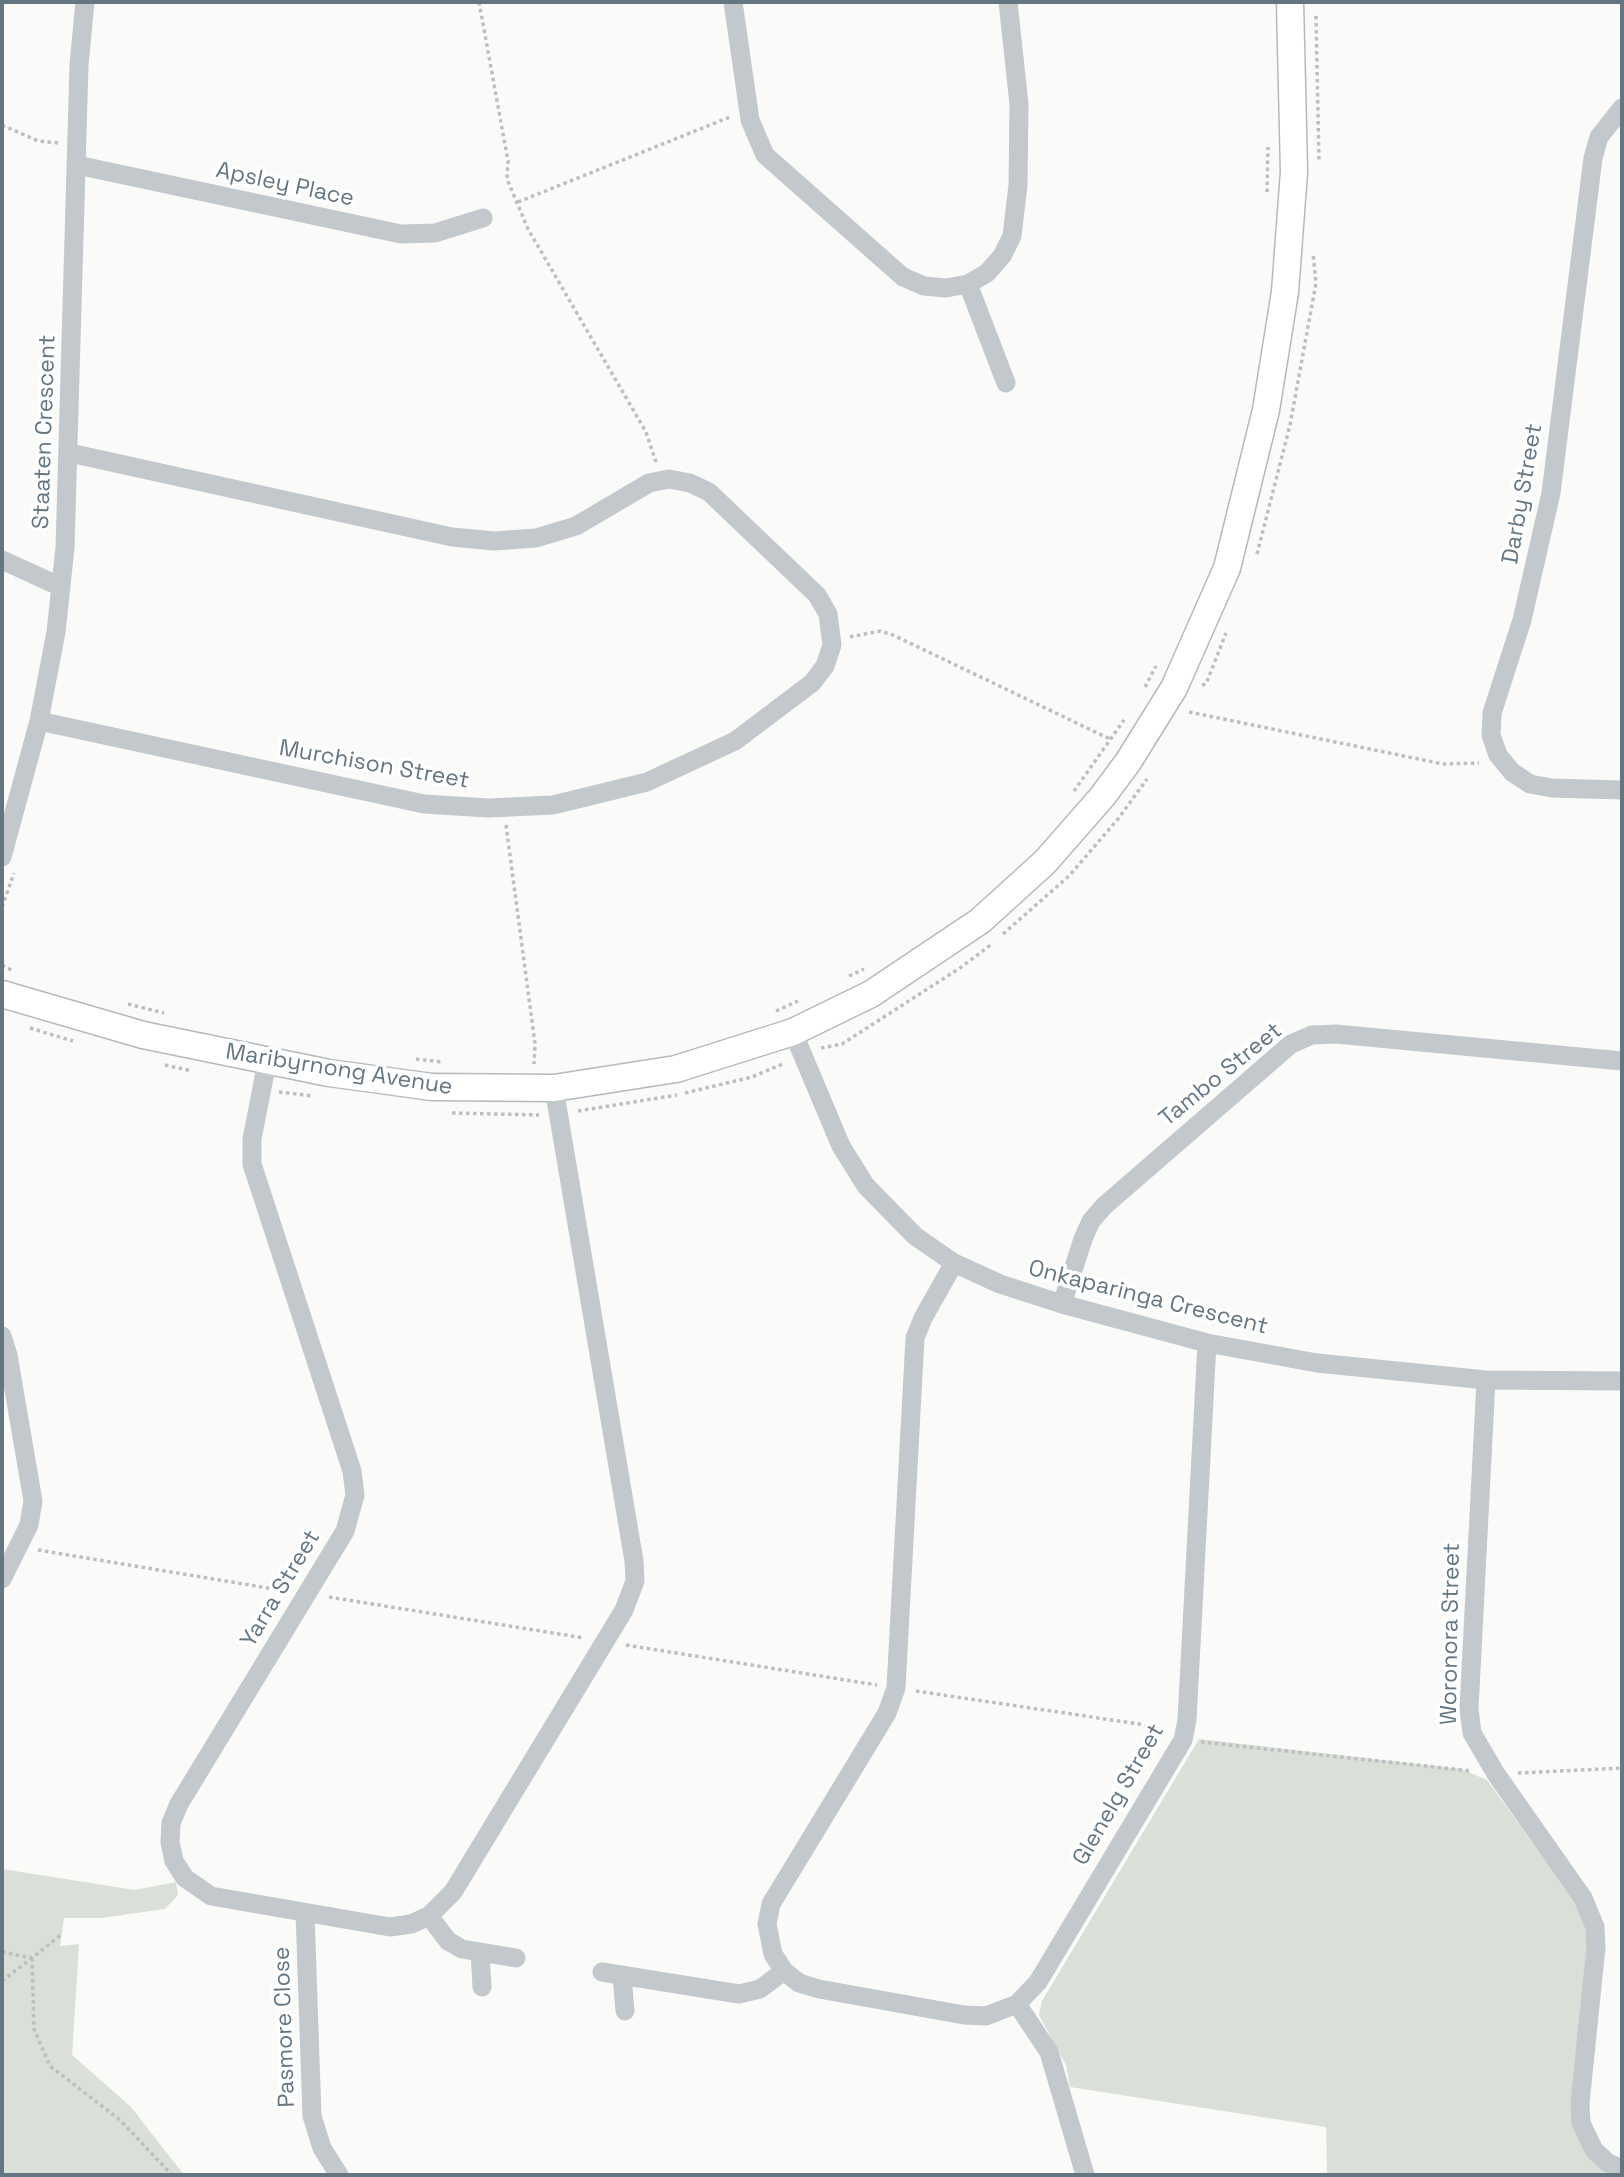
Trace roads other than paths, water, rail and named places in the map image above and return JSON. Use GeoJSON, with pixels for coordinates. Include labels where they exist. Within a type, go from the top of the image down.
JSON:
{"type":"FeatureCollection","features":[{"type":"Feature","properties":{"kind":"street","name":"Staaten Crescent"},"geometry":{"type":"LineString","coordinates":[[2,857],[39,721],[61,587],[70,453],[77,144],[85,2]]}},
{"type":"Feature","properties":{"kind":"street"},"geometry":{"type":"LineString","coordinates":[[733,2],[753,133],[765,155],[894,271],[924,286],[946,288],[968,284],[987,273],[1002,256],[1014,225],[1019,104],[1008,2]]}},
{"type":"Feature","properties":{"kind":"street","name":"Maribyrnong Avenue"},"geometry":{"type":"LineString","coordinates":[[8,984],[143,1035],[267,1062],[432,1087],[539,1089],[676,1069],[798,1044],[909,971],[980,920],[1021,885],[1102,797],[1152,725],[1194,649],[1227,568],[1239,526],[1277,351],[1294,172],[1290,2]]}},
{"type":"Feature","properties":{"kind":"street","name":"Darby Street"},"geometry":{"type":"LineString","coordinates":[[1622,108],[1599,137],[1593,158],[1544,536],[1522,620],[1492,713],[1491,735],[1498,755],[1512,772],[1531,784],[1552,788],[1622,790]]}},
{"type":"Feature","properties":{"kind":"street","name":"Apsley Place"},"geometry":{"type":"LineString","coordinates":[[77,164],[401,234],[435,233],[483,218]]}},
{"type":"Feature","properties":{"kind":"street"},"geometry":{"type":"LineString","coordinates":[[968,284],[1006,383]]}},
{"type":"Feature","properties":{"kind":"street","name":"Murchison Street"},"geometry":{"type":"LineString","coordinates":[[39,721],[392,798],[456,807],[504,808],[553,804],[616,792],[677,770],[735,741],[788,704],[820,675],[832,645],[831,624],[824,604],[709,492],[680,480],[649,483],[595,517],[556,533],[494,541],[452,537],[70,453]]}},
{"type":"Feature","properties":{"kind":"street"},"geometry":{"type":"LineString","coordinates":[[2,560],[61,587]]}},
{"type":"Feature","properties":{"kind":"street","name":"Tambo Street"},"geometry":{"type":"LineString","coordinates":[[1062,1304],[1083,1239],[1091,1221],[1104,1206],[1291,1044],[1312,1035],[1336,1034],[1622,1061]]}},
{"type":"Feature","properties":{"kind":"street","name":"Onkaparinga Crescent"},"geometry":{"type":"LineString","coordinates":[[798,1044],[841,1146],[866,1185],[898,1221],[954,1263],[1000,1284],[1062,1304],[1207,1343],[1362,1369],[1486,1380],[1622,1381]]}},
{"type":"Feature","properties":{"kind":"street","name":"Yarra Street"},"geometry":{"type":"LineString","coordinates":[[267,1062],[251,1151],[254,1176],[355,1483],[350,1520],[179,1804],[170,1832],[172,1852],[179,1870],[201,1892],[222,1899],[390,1927],[411,1924],[429,1916],[453,1892],[629,1601],[635,1571],[539,1089]]}},
{"type":"Feature","properties":{"kind":"street"},"geometry":{"type":"LineString","coordinates":[[602,1972],[739,1994],[760,1989],[784,1970],[773,1954],[767,1934],[771,1904],[887,1713],[896,1688],[914,1350],[923,1318],[954,1263]]}},
{"type":"Feature","properties":{"kind":"street"},"geometry":{"type":"LineString","coordinates":[[2,1336],[8,1356],[33,1501],[29,1525],[2,1578]]}},
{"type":"Feature","properties":{"kind":"street","name":"Glenelg Street"},"geometry":{"type":"LineString","coordinates":[[784,1970],[799,1983],[818,1989],[964,2015],[986,2016],[1017,2004],[1038,1982],[1183,1740],[1187,1720],[1207,1343]]}},
{"type":"Feature","properties":{"kind":"street","name":"Woronora Street"},"geometry":{"type":"LineString","coordinates":[[1486,1380],[1469,1709],[1476,1744],[1583,1898],[1595,1927],[1596,1947],[1580,2103],[1581,2123],[1594,2150],[1608,2163],[1622,2169]]}},
{"type":"Feature","properties":{"kind":"street","name":"Pasmore Close"},"geometry":{"type":"LineString","coordinates":[[305,1913],[312,2116],[322,2148],[339,2175]]}},
{"type":"Feature","properties":{"kind":"street"},"geometry":{"type":"LineString","coordinates":[[429,1916],[448,1941],[462,1949],[516,1958]]}},
{"type":"Feature","properties":{"kind":"street"},"geometry":{"type":"LineString","coordinates":[[480,1952],[482,1987]]}},
{"type":"Feature","properties":{"kind":"street"},"geometry":{"type":"LineString","coordinates":[[622,1976],[625,2011]]}},
{"type":"Feature","properties":{"kind":"street"},"geometry":{"type":"LineString","coordinates":[[1017,2004],[1049,2052],[1086,2175]]}}]}
